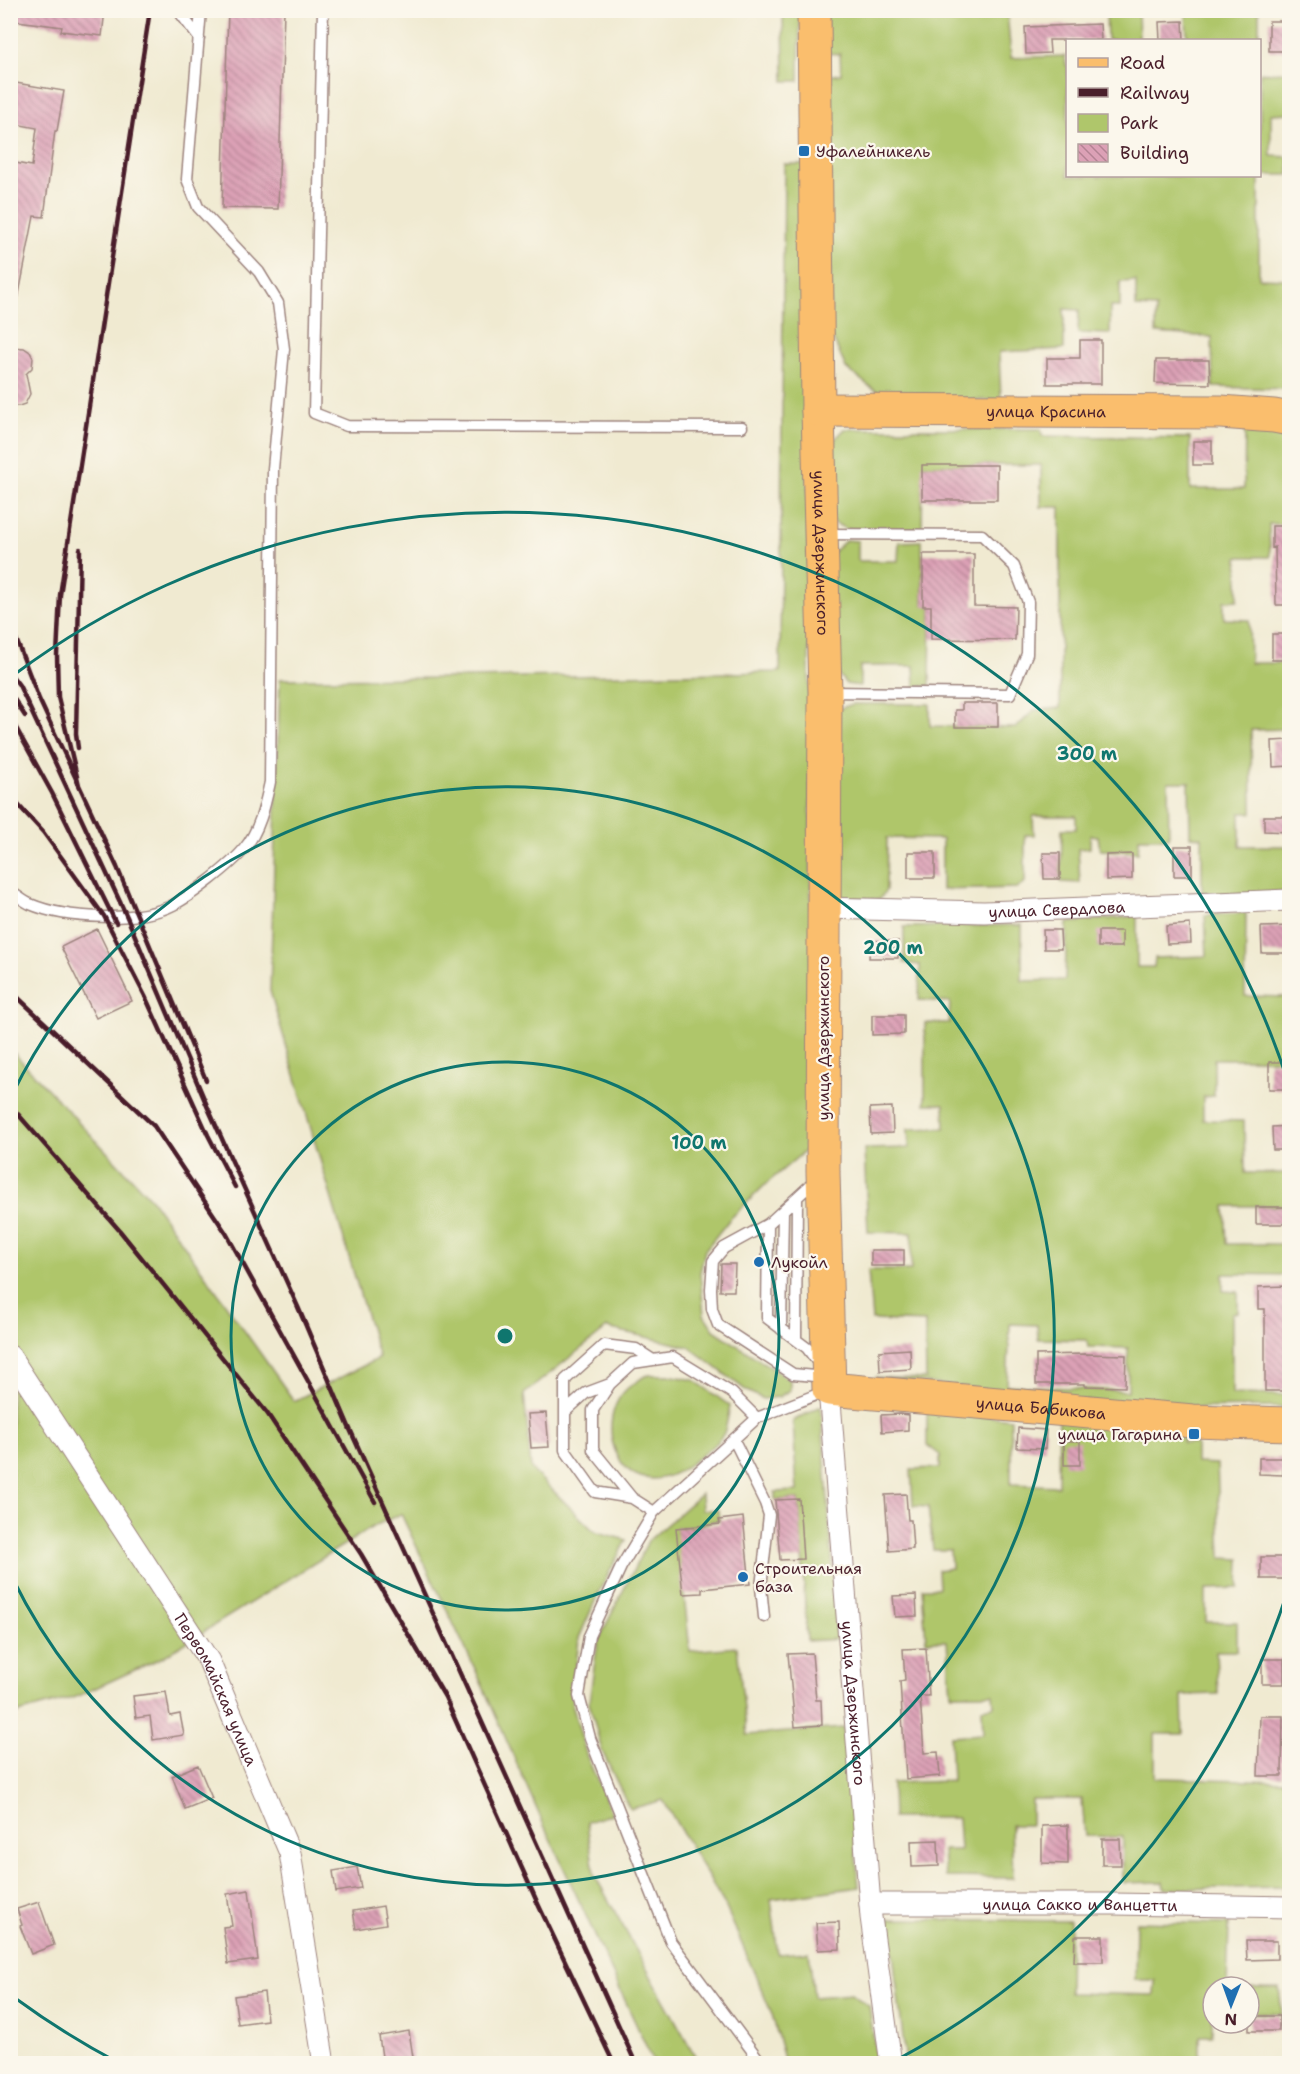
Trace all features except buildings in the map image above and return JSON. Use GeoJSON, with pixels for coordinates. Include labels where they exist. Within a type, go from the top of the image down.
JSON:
{"type":"FeatureCollection","features":[{"type":"Feature","properties":{"kind":"main road","name":"улица Дзержинского"},"geometry":{"type":"LineString","coordinates":[[814,10],[818,410],[825,692],[823,1172],[828,1383]]}},
{"type":"Feature","properties":{"kind":"main road","name":"улица Красина"},"geometry":{"type":"LineString","coordinates":[[818,410],[1221,412],[1284,417]]}},
{"type":"Feature","properties":{"kind":"main road","name":"улица Бабикова"},"geometry":{"type":"LineString","coordinates":[[828,1383],[1193,1421],[1290,1424]]}},
{"type":"Feature","properties":{"kind":"street","name":"улица Свердлова"},"geometry":{"type":"LineString","coordinates":[[823,908],[984,912],[1290,900]]}},
{"type":"Feature","properties":{"kind":"street","name":"Первомайская улица"},"geometry":{"type":"LineString","coordinates":[[10,1356],[209,1661],[290,1853],[324,2064]]}},
{"type":"Feature","properties":{"kind":"street","name":"улица Дзержинского"},"geometry":{"type":"LineString","coordinates":[[828,1383],[870,1904],[891,2064]]}},
{"type":"Feature","properties":{"kind":"street","name":"улица Сакко и Ванцетти"},"geometry":{"type":"LineString","coordinates":[[870,1904],[1290,1907]]}},
{"type":"Feature","properties":{"kind":"lane"},"geometry":{"type":"LineString","coordinates":[[178,10],[199,38]]}},
{"type":"Feature","properties":{"kind":"lane"},"geometry":{"type":"LineString","coordinates":[[10,892],[30,904],[66,913],[138,916],[172,906],[209,880],[244,849],[262,817],[270,782],[273,469],[284,349],[278,303],[259,272],[198,207],[187,179],[201,10]]}},
{"type":"Feature","properties":{"kind":"lane"},"geometry":{"type":"LineString","coordinates":[[323,10],[314,413],[347,426],[741,427]]}},
{"type":"Feature","properties":{"kind":"lane"},"geometry":{"type":"LineString","coordinates":[[821,534],[982,535],[1014,566],[1028,602],[1027,654],[1010,694],[825,692]]}},
{"type":"Feature","properties":{"kind":"lane"},"geometry":{"type":"LineString","coordinates":[[823,1172],[768,1224],[724,1248],[713,1261],[712,1309],[718,1325],[793,1374],[828,1383]]}},
{"type":"Feature","properties":{"kind":"lane"},"geometry":{"type":"LineString","coordinates":[[796,1339],[797,1199]]}},
{"type":"Feature","properties":{"kind":"lane"},"geometry":{"type":"LineString","coordinates":[[781,1329],[783,1211]]}},
{"type":"Feature","properties":{"kind":"lane"},"geometry":{"type":"LineString","coordinates":[[768,1224],[767,1318],[807,1348],[828,1383]]}},
{"type":"Feature","properties":{"kind":"lane"},"geometry":{"type":"LineString","coordinates":[[632,1498],[595,1492],[566,1450],[565,1380],[604,1345],[636,1349],[653,1360]]}},
{"type":"Feature","properties":{"kind":"lane"},"geometry":{"type":"LineString","coordinates":[[654,1512],[632,1498],[593,1450],[593,1410],[610,1384],[633,1363],[674,1357],[732,1393],[757,1418]]}},
{"type":"Feature","properties":{"kind":"lane"},"geometry":{"type":"LineString","coordinates":[[762,2064],[671,1942],[590,1738],[579,1696],[589,1636],[621,1567],[654,1512],[757,1418],[828,1383]]}},
{"type":"Feature","properties":{"kind":"lane"},"geometry":{"type":"LineString","coordinates":[[565,1412],[586,1393],[610,1384]]}},
{"type":"Feature","properties":{"kind":"lane"},"geometry":{"type":"LineString","coordinates":[[734,1440],[769,1515],[761,1587],[764,1617]]}},
{"type":"Feature","properties":{"kind":"green space"},"geometry":{"type":"Polygon","coordinates":[[[783,11],[800,11],[799,81],[784,81],[783,11]]]}},
{"type":"Feature","properties":{"kind":"green space"},"geometry":{"type":"Polygon","coordinates":[[[826,11],[1007,11],[1011,58],[1065,56],[1066,177],[1259,177],[1259,278],[1289,279],[1289,389],[1213,387],[1212,337],[1156,333],[1156,308],[1136,307],[1136,281],[1120,282],[1120,307],[1110,307],[1110,334],[1078,333],[1079,310],[1064,309],[1064,349],[999,352],[1001,400],[892,400],[869,386],[846,368],[831,334],[827,76],[841,74],[840,54],[826,53],[826,11]]]}},
{"type":"Feature","properties":{"kind":"green space"},"geometry":{"type":"Polygon","coordinates":[[[1106,11],[1138,11],[1139,39],[1107,39],[1106,11]]]}},
{"type":"Feature","properties":{"kind":"green space"},"geometry":{"type":"Polygon","coordinates":[[[1186,11],[1259,11],[1259,39],[1187,39],[1186,11]]]}},
{"type":"Feature","properties":{"kind":"green space"},"geometry":{"type":"Polygon","coordinates":[[[1289,72],[1289,113],[1271,114],[1271,156],[1289,157],[1289,175],[1261,175],[1261,73],[1289,72]]]}},
{"type":"Feature","properties":{"kind":"green space"},"geometry":{"type":"Polygon","coordinates":[[[784,164],[805,164],[813,1144],[766,1184],[729,1220],[705,1250],[700,1273],[704,1315],[714,1330],[790,1380],[790,1390],[779,1397],[763,1399],[747,1391],[689,1347],[607,1328],[524,1394],[531,1469],[594,1531],[626,1540],[599,1592],[579,1638],[572,1704],[587,1757],[612,1814],[587,1822],[594,1874],[699,2063],[654,2063],[542,1821],[476,1671],[401,1514],[374,1526],[163,1657],[76,1697],[11,1715],[11,1050],[152,1200],[294,1401],[379,1358],[270,991],[280,679],[780,672],[784,164]]]}},
{"type":"Feature","properties":{"kind":"green space"},"geometry":{"type":"Polygon","coordinates":[[[1245,425],[1289,432],[1289,524],[1269,524],[1270,557],[1238,557],[1238,600],[1224,601],[1224,619],[1249,620],[1250,663],[1289,663],[1289,729],[1251,730],[1252,813],[1240,813],[1240,846],[1289,846],[1289,892],[1202,896],[1202,837],[1190,836],[1189,782],[1168,782],[1169,838],[1139,838],[1138,852],[1100,850],[1098,836],[1090,835],[1090,848],[1078,849],[1080,883],[1061,882],[1062,829],[1076,829],[1076,816],[1033,816],[1034,835],[1025,835],[1025,882],[1018,888],[942,890],[942,839],[887,838],[886,890],[880,899],[843,898],[834,886],[835,710],[853,704],[930,704],[930,726],[1016,728],[1034,710],[1060,708],[1060,507],[1041,507],[1041,465],[923,465],[922,530],[846,529],[829,520],[830,444],[845,429],[1041,429],[1042,436],[1190,438],[1190,489],[1244,489],[1245,425]]]}},
{"type":"Feature","properties":{"kind":"green space"},"geometry":{"type":"Polygon","coordinates":[[[846,540],[858,541],[858,561],[898,561],[899,542],[922,541],[923,605],[931,606],[930,686],[915,686],[914,666],[860,666],[860,686],[846,684],[831,664],[829,556],[846,540]]]}},
{"type":"Feature","properties":{"kind":"green space"},"geometry":{"type":"Polygon","coordinates":[[[1246,913],[1245,996],[1289,997],[1289,1059],[1214,1059],[1214,1096],[1203,1097],[1203,1120],[1244,1121],[1245,1173],[1289,1173],[1289,1206],[1225,1206],[1227,1244],[1289,1244],[1289,1275],[1223,1274],[1223,1291],[1238,1292],[1238,1312],[1232,1313],[1232,1394],[1289,1395],[1289,1407],[1148,1408],[875,1377],[926,1379],[925,1322],[872,1320],[868,1270],[911,1270],[912,1233],[868,1232],[864,1149],[909,1148],[908,1129],[945,1128],[944,1104],[925,1104],[925,1023],[949,1023],[950,1002],[919,1000],[920,965],[904,963],[904,927],[1022,925],[1022,981],[1065,980],[1067,923],[1137,916],[1137,967],[1154,967],[1155,958],[1207,956],[1205,915],[1246,913]],[[1010,1324],[1007,1385],[1128,1391],[1128,1348],[1088,1347],[1087,1340],[1038,1339],[1037,1325],[1010,1324]]]}},
{"type":"Feature","properties":{"kind":"green space"},"geometry":{"type":"Polygon","coordinates":[[[668,1375],[694,1380],[730,1406],[727,1423],[718,1441],[690,1464],[666,1477],[645,1478],[629,1470],[618,1456],[612,1438],[612,1418],[619,1399],[633,1384],[645,1376],[668,1375]]]}},
{"type":"Feature","properties":{"kind":"green space"},"geometry":{"type":"Polygon","coordinates":[[[821,1406],[838,1639],[807,1641],[799,1499],[775,1500],[775,1492],[797,1491],[793,1421],[821,1406]]]}},
{"type":"Feature","properties":{"kind":"green space"},"geometry":{"type":"Polygon","coordinates":[[[927,1409],[1011,1419],[1011,1484],[1058,1486],[1059,1418],[1183,1437],[1183,1443],[1196,1444],[1196,1463],[1217,1464],[1221,1558],[1240,1559],[1239,1588],[1206,1589],[1206,1622],[1237,1622],[1237,1651],[1216,1651],[1218,1694],[1182,1695],[1183,1734],[1155,1734],[1155,1778],[1289,1781],[1289,1887],[1164,1889],[1163,1882],[1123,1883],[1123,1837],[1085,1836],[1082,1799],[1031,1799],[1031,1825],[1011,1825],[1013,1878],[945,1877],[943,1850],[960,1850],[958,1818],[893,1818],[892,1783],[952,1781],[950,1736],[983,1734],[982,1708],[994,1706],[993,1694],[951,1694],[947,1641],[926,1641],[922,1588],[939,1588],[938,1570],[951,1568],[950,1550],[933,1550],[928,1507],[913,1506],[911,1469],[940,1468],[940,1455],[927,1445],[927,1409]]]}},
{"type":"Feature","properties":{"kind":"green space"},"geometry":{"type":"Polygon","coordinates":[[[701,1494],[702,1510],[718,1510],[719,1520],[677,1528],[690,1651],[737,1647],[747,1735],[843,1728],[859,1887],[771,1899],[778,1954],[809,1952],[814,1997],[851,1994],[869,2006],[877,2063],[785,2063],[772,2014],[725,1905],[663,1800],[630,1809],[602,1751],[589,1702],[598,1641],[648,1541],[701,1494]]]}},
{"type":"Feature","properties":{"kind":"green space"},"geometry":{"type":"Polygon","coordinates":[[[889,1919],[1070,1921],[1069,1993],[1154,1995],[1155,1980],[1135,1980],[1136,1922],[1229,1924],[1227,1975],[1201,1975],[1201,2035],[1212,2035],[1200,2036],[1200,2055],[1217,2056],[1217,2063],[906,2063],[889,1919]]]}},
{"type":"Feature","properties":{"kind":"green space"},"geometry":{"type":"Polygon","coordinates":[[[1261,1988],[1279,1988],[1282,2014],[1261,2013],[1261,1988]]]}},
{"type":"Feature","properties":{"kind":"railway"},"geometry":{"type":"LineString","coordinates":[[79,785],[58,697],[57,655],[60,595],[150,10]]}},
{"type":"Feature","properties":{"kind":"railway"},"geometry":{"type":"LineString","coordinates":[[78,748],[76,734],[80,549]]}},
{"type":"Feature","properties":{"kind":"railway"},"geometry":{"type":"LineString","coordinates":[[10,623],[39,699],[117,867],[206,1080]]}},
{"type":"Feature","properties":{"kind":"railway"},"geometry":{"type":"LineString","coordinates":[[10,673],[19,685],[127,917],[208,1108],[298,1307],[349,1427],[636,2064]]}},
{"type":"Feature","properties":{"kind":"railway"},"geometry":{"type":"LineString","coordinates":[[10,693],[25,716]]}},
{"type":"Feature","properties":{"kind":"railway"},"geometry":{"type":"LineString","coordinates":[[10,717],[52,793],[116,923]]}},
{"type":"Feature","properties":{"kind":"railway"},"geometry":{"type":"LineString","coordinates":[[10,796],[43,832],[104,916],[145,996],[208,1135],[235,1187]]}},
{"type":"Feature","properties":{"kind":"railway"},"geometry":{"type":"LineString","coordinates":[[10,990],[154,1126],[226,1233],[375,1502]]}},
{"type":"Feature","properties":{"kind":"railway"},"geometry":{"type":"LineString","coordinates":[[10,1105],[120,1231],[267,1413],[361,1554],[445,1697],[538,1904],[614,2064]]}},
{"type":"Feature","properties":{"kind":"place","name":"Уфалейникель"},"geometry":{"type":"Point","coordinates":[804,151]}},
{"type":"Feature","properties":{"kind":"place","name":"Лукойл"},"geometry":{"type":"Point","coordinates":[759,1262]}},
{"type":"Feature","properties":{"kind":"place","name":"улица Гагарина"},"geometry":{"type":"Point","coordinates":[1194,1434]}},
{"type":"Feature","properties":{"kind":"place","name":"Строительная база"},"geometry":{"type":"Point","coordinates":[743,1577]}}]}
